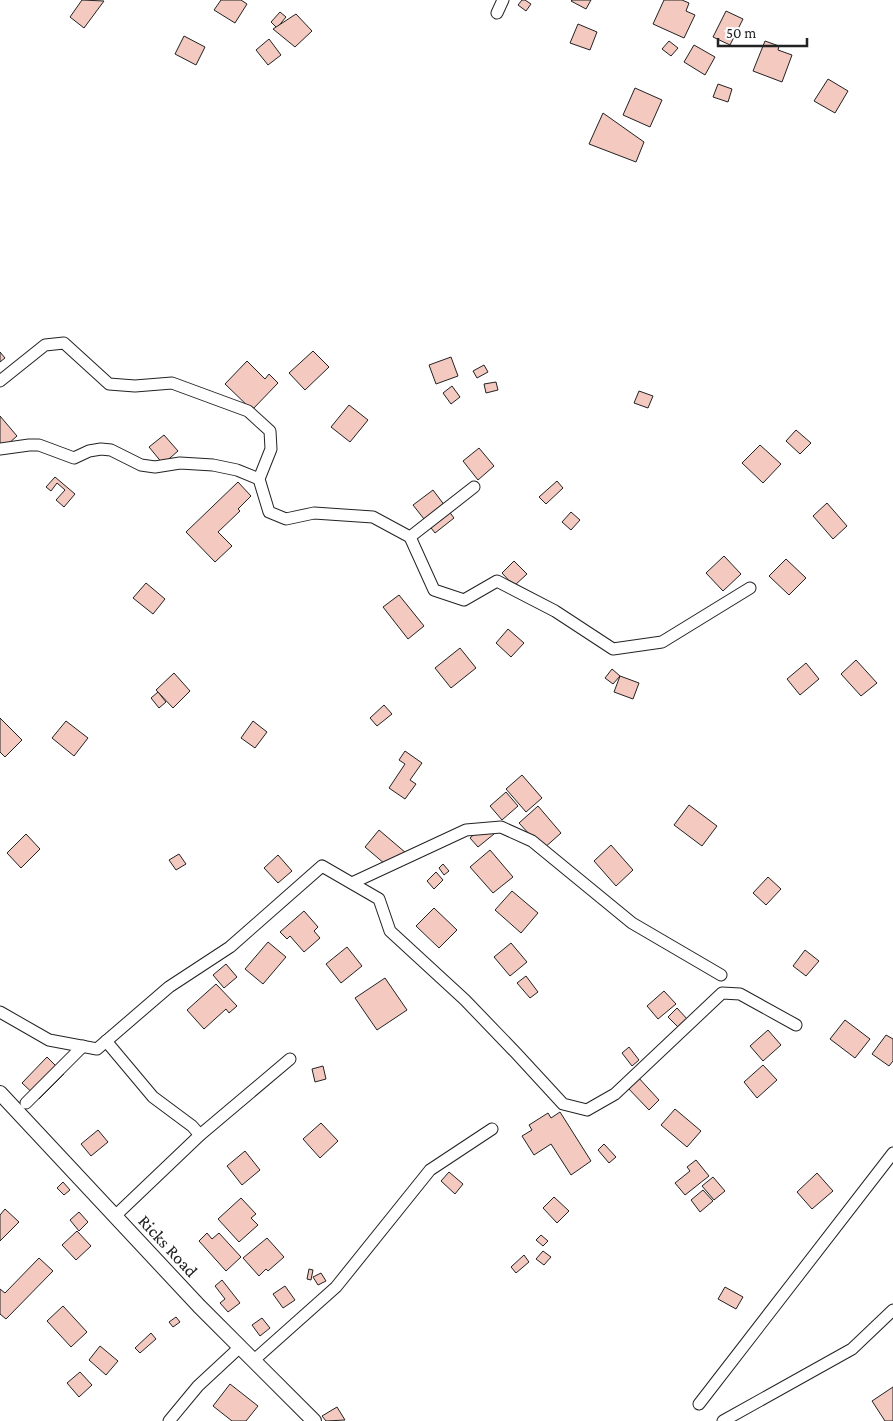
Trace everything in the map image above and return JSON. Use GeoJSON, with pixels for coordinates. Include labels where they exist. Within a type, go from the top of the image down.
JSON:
{"type":"FeatureCollection","features":[{"type":"Feature","properties":{"kind":"street"},"geometry":{"type":"LineString","coordinates":[[497,13],[504,0]]}},
{"type":"Feature","properties":{"kind":"street"},"geometry":{"type":"LineString","coordinates":[[0,381],[45,345],[64,343],[109,384],[135,386],[172,383],[248,411],[270,431],[271,449],[259,479],[269,512],[286,519],[314,513],[374,517],[410,537],[434,590],[464,600],[497,581],[556,611],[613,649],[662,642],[750,588]]}},
{"type":"Feature","properties":{"kind":"street"},"geometry":{"type":"LineString","coordinates":[[0,449],[39,445],[74,458],[89,451],[102,448],[111,450],[140,465],[155,467],[180,462],[214,465],[237,470],[259,479]]}},
{"type":"Feature","properties":{"kind":"street"},"geometry":{"type":"LineString","coordinates":[[410,537],[474,487]]}},
{"type":"Feature","properties":{"kind":"street"},"geometry":{"type":"LineString","coordinates":[[352,884],[466,830],[501,827],[532,841],[632,923],[721,975]]}},
{"type":"Feature","properties":{"kind":"street"},"geometry":{"type":"LineString","coordinates":[[0,1012],[49,1040],[97,1049],[169,987],[230,947],[322,866],[379,899],[390,931],[465,1000],[563,1104],[587,1110],[615,1094],[722,993],[740,994],[796,1025]]}},
{"type":"Feature","properties":{"kind":"street"},"geometry":{"type":"LineString","coordinates":[[106,1041],[153,1097],[192,1126],[200,1135]]}},
{"type":"Feature","properties":{"kind":"street"},"geometry":{"type":"LineString","coordinates":[[26,1103],[83,1046]]}},
{"type":"Feature","properties":{"kind":"street"},"geometry":{"type":"LineString","coordinates":[[114,1216],[200,1135],[290,1059]]}},
{"type":"Feature","properties":{"kind":"street","name":"Ricks Road"},"geometry":{"type":"LineString","coordinates":[[0,1093],[199,1306],[314,1421]]}},
{"type":"Feature","properties":{"kind":"street"},"geometry":{"type":"LineString","coordinates":[[254,1361],[336,1288],[430,1170],[492,1129]]}},
{"type":"Feature","properties":{"kind":"street"},"geometry":{"type":"LineString","coordinates":[[699,1404],[893,1153]]}},
{"type":"Feature","properties":{"kind":"street"},"geometry":{"type":"LineString","coordinates":[[724,1421],[852,1349],[893,1310]]}},
{"type":"Feature","properties":{"kind":"street"},"geometry":{"type":"LineString","coordinates":[[169,1421],[198,1386],[240,1347]]}},
{"type":"Feature","properties":{"kind":"building"},"geometry":{"type":"Polygon","coordinates":[[[82,0],[104,1],[84,28],[70,17],[82,0]]]}},
{"type":"Feature","properties":{"kind":"building"},"geometry":{"type":"Polygon","coordinates":[[[221,0],[241,0],[247,4],[235,23],[214,10],[221,0]]]}},
{"type":"Feature","properties":{"kind":"building"},"geometry":{"type":"Polygon","coordinates":[[[522,0],[531,4],[526,11],[518,5],[522,0]]]}},
{"type":"Feature","properties":{"kind":"building"},"geometry":{"type":"Polygon","coordinates":[[[572,0],[591,0],[586,9],[572,0]]]}},
{"type":"Feature","properties":{"kind":"building"},"geometry":{"type":"Polygon","coordinates":[[[664,0],[682,0],[689,3],[686,11],[695,15],[684,38],[653,24],[664,0]]]}},
{"type":"Feature","properties":{"kind":"building"},"geometry":{"type":"Polygon","coordinates":[[[726,11],[743,19],[730,45],[713,37],[726,11]]]}},
{"type":"Feature","properties":{"kind":"building"},"geometry":{"type":"Polygon","coordinates":[[[280,12],[286,17],[277,28],[271,22],[280,12]]]}},
{"type":"Feature","properties":{"kind":"building"},"geometry":{"type":"Polygon","coordinates":[[[296,14],[312,31],[295,47],[273,29],[296,14]]]}},
{"type":"Feature","properties":{"kind":"building"},"geometry":{"type":"Polygon","coordinates":[[[578,24],[597,32],[590,50],[570,43],[578,24]]]}},
{"type":"Feature","properties":{"kind":"building"},"geometry":{"type":"Polygon","coordinates":[[[184,36],[205,47],[196,65],[175,54],[184,36]]]}},
{"type":"Feature","properties":{"kind":"building"},"geometry":{"type":"Polygon","coordinates":[[[269,39],[281,55],[268,65],[256,50],[269,39]]]}},
{"type":"Feature","properties":{"kind":"building"},"geometry":{"type":"Polygon","coordinates":[[[669,41],[678,48],[671,56],[662,49],[669,41]]]}},
{"type":"Feature","properties":{"kind":"building"},"geometry":{"type":"Polygon","coordinates":[[[765,41],[779,46],[778,50],[792,55],[782,82],[753,71],[765,41]]]}},
{"type":"Feature","properties":{"kind":"building"},"geometry":{"type":"Polygon","coordinates":[[[694,45],[715,57],[705,75],[684,62],[694,45]]]}},
{"type":"Feature","properties":{"kind":"building"},"geometry":{"type":"Polygon","coordinates":[[[828,79],[848,91],[835,113],[814,101],[828,79]]]}},
{"type":"Feature","properties":{"kind":"building"},"geometry":{"type":"Polygon","coordinates":[[[718,84],[732,89],[728,102],[713,97],[718,84]]]}},
{"type":"Feature","properties":{"kind":"building"},"geometry":{"type":"Polygon","coordinates":[[[635,88],[662,100],[650,127],[623,115],[635,88]]]}},
{"type":"Feature","properties":{"kind":"building"},"geometry":{"type":"Polygon","coordinates":[[[603,113],[644,142],[636,162],[589,144],[603,113]]]}},
{"type":"Feature","properties":{"kind":"building"},"geometry":{"type":"Polygon","coordinates":[[[313,351],[329,367],[305,390],[289,373],[313,351]]]}},
{"type":"Feature","properties":{"kind":"building"},"geometry":{"type":"Polygon","coordinates":[[[0,352],[5,358],[0,362],[0,352]]]}},
{"type":"Feature","properties":{"kind":"building"},"geometry":{"type":"Polygon","coordinates":[[[451,357],[458,376],[436,384],[429,365],[451,357]]]}},
{"type":"Feature","properties":{"kind":"building"},"geometry":{"type":"Polygon","coordinates":[[[247,361],[265,379],[269,374],[278,383],[252,410],[225,384],[247,361]]]}},
{"type":"Feature","properties":{"kind":"building"},"geometry":{"type":"Polygon","coordinates":[[[484,365],[488,372],[477,378],[473,371],[484,365]]]}},
{"type":"Feature","properties":{"kind":"building"},"geometry":{"type":"Polygon","coordinates":[[[496,382],[498,390],[486,393],[484,384],[496,382]]]}},
{"type":"Feature","properties":{"kind":"building"},"geometry":{"type":"Polygon","coordinates":[[[452,386],[460,397],[451,404],[443,393],[452,386]]]}},
{"type":"Feature","properties":{"kind":"building"},"geometry":{"type":"Polygon","coordinates":[[[639,391],[653,396],[648,408],[634,403],[639,391]]]}},
{"type":"Feature","properties":{"kind":"building"},"geometry":{"type":"Polygon","coordinates":[[[349,405],[368,420],[350,442],[331,427],[349,405]]]}},
{"type":"Feature","properties":{"kind":"building"},"geometry":{"type":"Polygon","coordinates":[[[0,416],[17,436],[0,451],[0,416]]]}},
{"type":"Feature","properties":{"kind":"building"},"geometry":{"type":"Polygon","coordinates":[[[796,430],[811,443],[800,454],[786,441],[796,430]]]}},
{"type":"Feature","properties":{"kind":"building"},"geometry":{"type":"Polygon","coordinates":[[[164,435],[178,451],[163,464],[149,447],[164,435]]]}},
{"type":"Feature","properties":{"kind":"building"},"geometry":{"type":"Polygon","coordinates":[[[760,445],[781,464],[763,483],[742,463],[760,445]]]}},
{"type":"Feature","properties":{"kind":"building"},"geometry":{"type":"Polygon","coordinates":[[[479,448],[494,466],[478,480],[463,461],[479,448]]]}},
{"type":"Feature","properties":{"kind":"building"},"geometry":{"type":"Polygon","coordinates":[[[55,477],[75,494],[64,507],[56,500],[65,490],[57,483],[51,491],[46,487],[55,477]]]}},
{"type":"Feature","properties":{"kind":"building"},"geometry":{"type":"Polygon","coordinates":[[[557,481],[563,488],[546,504],[539,497],[557,481]]]}},
{"type":"Feature","properties":{"kind":"building"},"geometry":{"type":"Polygon","coordinates":[[[238,482],[251,496],[238,509],[240,511],[218,532],[232,546],[215,562],[186,532],[238,482]]]}},
{"type":"Feature","properties":{"kind":"building"},"geometry":{"type":"Polygon","coordinates":[[[433,490],[454,518],[435,533],[413,505],[433,490]]]}},
{"type":"Feature","properties":{"kind":"building"},"geometry":{"type":"Polygon","coordinates":[[[827,503],[847,526],[833,539],[813,516],[827,503]]]}},
{"type":"Feature","properties":{"kind":"building"},"geometry":{"type":"Polygon","coordinates":[[[571,512],[580,520],[571,530],[562,522],[571,512]]]}},
{"type":"Feature","properties":{"kind":"building"},"geometry":{"type":"Polygon","coordinates":[[[724,556],[741,574],[723,591],[706,573],[724,556]]]}},
{"type":"Feature","properties":{"kind":"building"},"geometry":{"type":"Polygon","coordinates":[[[786,559],[806,578],[789,595],[769,576],[786,559]]]}},
{"type":"Feature","properties":{"kind":"building"},"geometry":{"type":"Polygon","coordinates":[[[514,561],[527,574],[514,586],[502,573],[514,561]]]}},
{"type":"Feature","properties":{"kind":"building"},"geometry":{"type":"Polygon","coordinates":[[[146,583],[165,599],[153,614],[133,598],[146,583]]]}},
{"type":"Feature","properties":{"kind":"building"},"geometry":{"type":"Polygon","coordinates":[[[399,595],[424,626],[408,639],[383,607],[399,595]]]}},
{"type":"Feature","properties":{"kind":"building"},"geometry":{"type":"Polygon","coordinates":[[[508,629],[524,643],[511,657],[496,643],[508,629]]]}},
{"type":"Feature","properties":{"kind":"building"},"geometry":{"type":"Polygon","coordinates":[[[460,648],[476,668],[451,688],[435,668],[460,648]]]}},
{"type":"Feature","properties":{"kind":"building"},"geometry":{"type":"Polygon","coordinates":[[[856,660],[877,683],[861,696],[841,674],[856,660]]]}},
{"type":"Feature","properties":{"kind":"building"},"geometry":{"type":"Polygon","coordinates":[[[806,663],[819,679],[800,695],[787,679],[806,663]]]}},
{"type":"Feature","properties":{"kind":"building"},"geometry":{"type":"Polygon","coordinates":[[[612,669],[620,676],[613,684],[605,678],[612,669]]]}},
{"type":"Feature","properties":{"kind":"building"},"geometry":{"type":"Polygon","coordinates":[[[174,673],[190,691],[173,708],[156,690],[174,673]]]}},
{"type":"Feature","properties":{"kind":"building"},"geometry":{"type":"Polygon","coordinates":[[[620,676],[639,683],[633,699],[614,692],[620,676]]]}},
{"type":"Feature","properties":{"kind":"building"},"geometry":{"type":"Polygon","coordinates":[[[158,692],[166,702],[159,708],[151,698],[158,692]]]}},
{"type":"Feature","properties":{"kind":"building"},"geometry":{"type":"Polygon","coordinates":[[[384,705],[392,714],[377,726],[370,718],[384,705]]]}},
{"type":"Feature","properties":{"kind":"building"},"geometry":{"type":"Polygon","coordinates":[[[0,718],[22,740],[5,757],[0,752],[0,718]]]}},
{"type":"Feature","properties":{"kind":"building"},"geometry":{"type":"Polygon","coordinates":[[[66,721],[88,738],[74,756],[52,738],[66,721]]]}},
{"type":"Feature","properties":{"kind":"building"},"geometry":{"type":"Polygon","coordinates":[[[253,721],[267,732],[255,748],[241,738],[253,721]]]}},
{"type":"Feature","properties":{"kind":"building"},"geometry":{"type":"Polygon","coordinates":[[[405,751],[422,763],[410,780],[416,784],[405,799],[389,788],[405,764],[399,760],[405,751]]]}},
{"type":"Feature","properties":{"kind":"building"},"geometry":{"type":"Polygon","coordinates":[[[522,775],[542,798],[526,812],[506,789],[522,775]]]}},
{"type":"Feature","properties":{"kind":"building"},"geometry":{"type":"Polygon","coordinates":[[[506,792],[518,806],[502,820],[490,806],[506,792]]]}},
{"type":"Feature","properties":{"kind":"building"},"geometry":{"type":"Polygon","coordinates":[[[689,805],[717,826],[702,846],[674,825],[689,805]]]}},
{"type":"Feature","properties":{"kind":"building"},"geometry":{"type":"Polygon","coordinates":[[[538,806],[561,833],[543,849],[519,823],[538,806]]]}},
{"type":"Feature","properties":{"kind":"building"},"geometry":{"type":"Polygon","coordinates":[[[486,824],[494,834],[478,847],[470,838],[486,824]]]}},
{"type":"Feature","properties":{"kind":"building"},"geometry":{"type":"Polygon","coordinates":[[[379,830],[406,853],[392,870],[365,847],[379,830]]]}},
{"type":"Feature","properties":{"kind":"building"},"geometry":{"type":"Polygon","coordinates":[[[26,834],[40,849],[21,868],[7,853],[26,834]]]}},
{"type":"Feature","properties":{"kind":"building"},"geometry":{"type":"Polygon","coordinates":[[[611,845],[633,870],[616,886],[594,861],[611,845]]]}},
{"type":"Feature","properties":{"kind":"building"},"geometry":{"type":"Polygon","coordinates":[[[490,850],[513,877],[493,893],[470,867],[490,850]]]}},
{"type":"Feature","properties":{"kind":"building"},"geometry":{"type":"Polygon","coordinates":[[[179,854],[186,864],[176,870],[169,860],[179,854]]]}},
{"type":"Feature","properties":{"kind":"building"},"geometry":{"type":"Polygon","coordinates":[[[278,855],[292,871],[278,883],[264,868],[278,855]]]}},
{"type":"Feature","properties":{"kind":"building"},"geometry":{"type":"Polygon","coordinates":[[[443,864],[449,871],[444,875],[439,868],[443,864]]]}},
{"type":"Feature","properties":{"kind":"building"},"geometry":{"type":"Polygon","coordinates":[[[436,872],[443,880],[434,889],[427,881],[436,872]]]}},
{"type":"Feature","properties":{"kind":"building"},"geometry":{"type":"Polygon","coordinates":[[[768,877],[781,889],[766,905],[753,893],[768,877]]]}},
{"type":"Feature","properties":{"kind":"building"},"geometry":{"type":"Polygon","coordinates":[[[512,891],[538,913],[521,933],[495,910],[512,891]]]}},
{"type":"Feature","properties":{"kind":"building"},"geometry":{"type":"Polygon","coordinates":[[[434,908],[457,930],[439,948],[416,926],[434,908]]]}},
{"type":"Feature","properties":{"kind":"building"},"geometry":{"type":"Polygon","coordinates":[[[304,911],[318,927],[314,931],[320,938],[304,952],[290,936],[287,939],[280,932],[304,911]]]}},
{"type":"Feature","properties":{"kind":"building"},"geometry":{"type":"Polygon","coordinates":[[[268,942],[286,957],[263,984],[245,969],[268,942]]]}},
{"type":"Feature","properties":{"kind":"building"},"geometry":{"type":"Polygon","coordinates":[[[511,943],[527,962],[510,976],[494,957],[511,943]]]}},
{"type":"Feature","properties":{"kind":"building"},"geometry":{"type":"Polygon","coordinates":[[[347,947],[362,966],[341,983],[326,964],[347,947]]]}},
{"type":"Feature","properties":{"kind":"building"},"geometry":{"type":"Polygon","coordinates":[[[805,950],[819,961],[806,976],[793,966],[805,950]]]}},
{"type":"Feature","properties":{"kind":"building"},"geometry":{"type":"Polygon","coordinates":[[[226,964],[237,977],[224,988],[213,975],[226,964]]]}},
{"type":"Feature","properties":{"kind":"building"},"geometry":{"type":"Polygon","coordinates":[[[526,976],[538,992],[530,998],[517,983],[526,976]]]}},
{"type":"Feature","properties":{"kind":"building"},"geometry":{"type":"Polygon","coordinates":[[[385,978],[407,1010],[377,1030],[355,998],[385,978]]]}},
{"type":"Feature","properties":{"kind":"building"},"geometry":{"type":"Polygon","coordinates":[[[216,984],[237,1006],[229,1013],[226,1009],[204,1029],[187,1010],[216,984]]]}},
{"type":"Feature","properties":{"kind":"building"},"geometry":{"type":"Polygon","coordinates":[[[664,991],[676,1004],[658,1019],[647,1006],[664,991]]]}},
{"type":"Feature","properties":{"kind":"building"},"geometry":{"type":"Polygon","coordinates":[[[677,1008],[688,1020],[679,1028],[668,1017],[677,1008]]]}},
{"type":"Feature","properties":{"kind":"building"},"geometry":{"type":"Polygon","coordinates":[[[845,1020],[870,1039],[855,1058],[830,1039],[845,1020]]]}},
{"type":"Feature","properties":{"kind":"building"},"geometry":{"type":"Polygon","coordinates":[[[768,1030],[781,1045],[763,1061],[750,1046],[768,1030]]]}},
{"type":"Feature","properties":{"kind":"building"},"geometry":{"type":"Polygon","coordinates":[[[886,1035],[893,1039],[893,1061],[889,1066],[872,1054],[886,1035]]]}},
{"type":"Feature","properties":{"kind":"building"},"geometry":{"type":"Polygon","coordinates":[[[629,1047],[639,1060],[632,1066],[622,1053],[629,1047]]]}},
{"type":"Feature","properties":{"kind":"building"},"geometry":{"type":"Polygon","coordinates":[[[47,1057],[64,1074],[39,1099],[22,1083],[47,1057]]]}},
{"type":"Feature","properties":{"kind":"building"},"geometry":{"type":"Polygon","coordinates":[[[763,1065],[777,1080],[757,1098],[744,1082],[763,1065]]]}},
{"type":"Feature","properties":{"kind":"building"},"geometry":{"type":"Polygon","coordinates":[[[323,1066],[326,1079],[315,1082],[312,1069],[323,1066]]]}},
{"type":"Feature","properties":{"kind":"building"},"geometry":{"type":"Polygon","coordinates":[[[637,1076],[659,1100],[649,1110],[626,1086],[637,1076]]]}},
{"type":"Feature","properties":{"kind":"building"},"geometry":{"type":"Polygon","coordinates":[[[675,1109],[701,1131],[687,1147],[661,1125],[675,1109]]]}},
{"type":"Feature","properties":{"kind":"building"},"geometry":{"type":"Polygon","coordinates":[[[560,1112],[591,1161],[571,1175],[551,1144],[534,1155],[522,1136],[532,1130],[529,1125],[548,1113],[551,1118],[560,1112]]]}},
{"type":"Feature","properties":{"kind":"building"},"geometry":{"type":"Polygon","coordinates":[[[321,1123],[338,1141],[320,1158],[303,1139],[321,1123]]]}},
{"type":"Feature","properties":{"kind":"building"},"geometry":{"type":"Polygon","coordinates":[[[98,1130],[108,1142],[91,1156],[81,1144],[98,1130]]]}},
{"type":"Feature","properties":{"kind":"building"},"geometry":{"type":"Polygon","coordinates":[[[604,1144],[616,1157],[609,1163],[598,1150],[604,1144]]]}},
{"type":"Feature","properties":{"kind":"building"},"geometry":{"type":"Polygon","coordinates":[[[245,1151],[260,1170],[242,1185],[227,1166],[245,1151]]]}},
{"type":"Feature","properties":{"kind":"building"},"geometry":{"type":"Polygon","coordinates":[[[696,1160],[709,1176],[685,1195],[675,1183],[690,1171],[687,1167],[696,1160]]]}},
{"type":"Feature","properties":{"kind":"building"},"geometry":{"type":"Polygon","coordinates":[[[449,1172],[463,1184],[455,1194],[441,1181],[449,1172]]]}},
{"type":"Feature","properties":{"kind":"building"},"geometry":{"type":"Polygon","coordinates":[[[817,1173],[833,1191],[812,1209],[797,1192],[817,1173]]]}},
{"type":"Feature","properties":{"kind":"building"},"geometry":{"type":"Polygon","coordinates":[[[713,1177],[725,1191],[714,1200],[702,1186],[713,1177]]]}},
{"type":"Feature","properties":{"kind":"building"},"geometry":{"type":"Polygon","coordinates":[[[63,1182],[70,1190],[64,1195],[57,1188],[63,1182]]]}},
{"type":"Feature","properties":{"kind":"building"},"geometry":{"type":"Polygon","coordinates":[[[703,1190],[713,1201],[700,1212],[691,1200],[703,1190]]]}},
{"type":"Feature","properties":{"kind":"building"},"geometry":{"type":"Polygon","coordinates":[[[554,1197],[569,1211],[557,1223],[543,1208],[554,1197]]]}},
{"type":"Feature","properties":{"kind":"building"},"geometry":{"type":"Polygon","coordinates":[[[241,1198],[256,1214],[251,1218],[258,1225],[239,1242],[218,1219],[241,1198]]]}},
{"type":"Feature","properties":{"kind":"building"},"geometry":{"type":"Polygon","coordinates":[[[5,1209],[19,1222],[0,1241],[0,1215],[5,1209]]]}},
{"type":"Feature","properties":{"kind":"building"},"geometry":{"type":"Polygon","coordinates":[[[79,1212],[88,1222],[79,1231],[70,1220],[79,1212]]]}},
{"type":"Feature","properties":{"kind":"building"},"geometry":{"type":"Polygon","coordinates":[[[77,1231],[91,1246],[76,1260],[62,1245],[77,1231]]]}},
{"type":"Feature","properties":{"kind":"building"},"geometry":{"type":"Polygon","coordinates":[[[207,1233],[212,1239],[219,1233],[241,1257],[226,1271],[199,1241],[207,1233]]]}},
{"type":"Feature","properties":{"kind":"building"},"geometry":{"type":"Polygon","coordinates":[[[541,1235],[548,1241],[543,1246],[536,1240],[541,1235]]]}},
{"type":"Feature","properties":{"kind":"building"},"geometry":{"type":"Polygon","coordinates":[[[267,1238],[284,1257],[259,1276],[243,1258],[267,1238]]]}},
{"type":"Feature","properties":{"kind":"building"},"geometry":{"type":"Polygon","coordinates":[[[543,1251],[551,1257],[544,1265],[536,1259],[543,1251]]]}},
{"type":"Feature","properties":{"kind":"building"},"geometry":{"type":"Polygon","coordinates":[[[524,1255],[529,1262],[516,1273],[511,1267],[524,1255]]]}},
{"type":"Feature","properties":{"kind":"building"},"geometry":{"type":"Polygon","coordinates":[[[39,1258],[53,1271],[6,1319],[0,1314],[0,1289],[5,1293],[39,1258]]]}},
{"type":"Feature","properties":{"kind":"building"},"geometry":{"type":"Polygon","coordinates":[[[309,1269],[313,1270],[311,1280],[307,1279],[309,1269]]]}},
{"type":"Feature","properties":{"kind":"building"},"geometry":{"type":"Polygon","coordinates":[[[321,1273],[326,1281],[318,1285],[313,1277],[321,1273]]]}},
{"type":"Feature","properties":{"kind":"building"},"geometry":{"type":"Polygon","coordinates":[[[222,1280],[240,1303],[228,1312],[220,1303],[225,1299],[215,1286],[222,1280]]]}},
{"type":"Feature","properties":{"kind":"building"},"geometry":{"type":"Polygon","coordinates":[[[285,1286],[295,1300],[283,1308],[273,1294],[285,1286]]]}},
{"type":"Feature","properties":{"kind":"building"},"geometry":{"type":"Polygon","coordinates":[[[725,1287],[743,1297],[736,1309],[718,1299],[725,1287]]]}},
{"type":"Feature","properties":{"kind":"building"},"geometry":{"type":"Polygon","coordinates":[[[63,1306],[87,1332],[71,1347],[47,1321],[63,1306]]]}},
{"type":"Feature","properties":{"kind":"building"},"geometry":{"type":"Polygon","coordinates":[[[176,1317],[180,1322],[173,1327],[169,1322],[176,1317]]]}},
{"type":"Feature","properties":{"kind":"building"},"geometry":{"type":"Polygon","coordinates":[[[262,1318],[270,1328],[260,1336],[252,1325],[262,1318]]]}},
{"type":"Feature","properties":{"kind":"building"},"geometry":{"type":"Polygon","coordinates":[[[151,1333],[156,1339],[140,1353],[135,1348],[151,1333]]]}},
{"type":"Feature","properties":{"kind":"building"},"geometry":{"type":"Polygon","coordinates":[[[100,1346],[118,1361],[106,1375],[89,1360],[100,1346]]]}},
{"type":"Feature","properties":{"kind":"building"},"geometry":{"type":"Polygon","coordinates":[[[80,1372],[92,1385],[79,1397],[67,1383],[80,1372]]]}},
{"type":"Feature","properties":{"kind":"building"},"geometry":{"type":"Polygon","coordinates":[[[230,1384],[258,1406],[246,1421],[232,1421],[213,1406],[230,1384]]]}},
{"type":"Feature","properties":{"kind":"building"},"geometry":{"type":"Polygon","coordinates":[[[893,1387],[893,1421],[885,1421],[872,1401],[893,1387]]]}},
{"type":"Feature","properties":{"kind":"building"},"geometry":{"type":"Polygon","coordinates":[[[337,1407],[345,1420],[326,1421],[322,1416],[337,1407]]]}}]}
